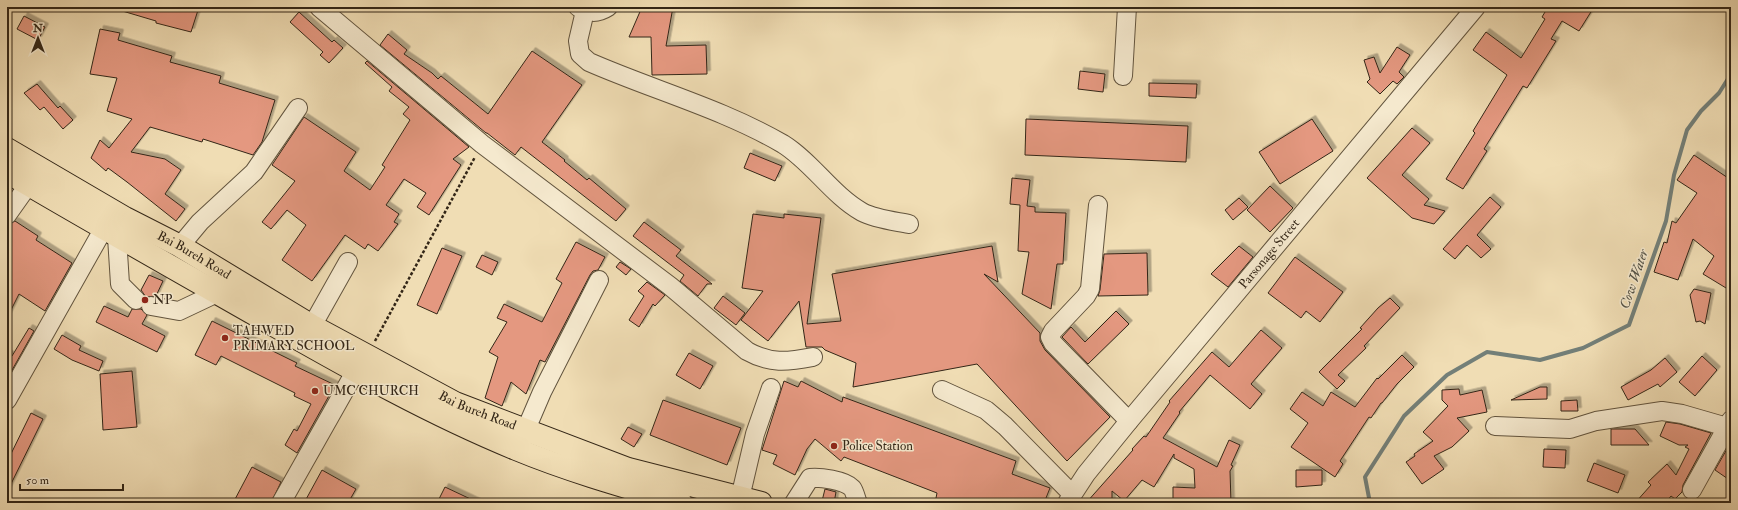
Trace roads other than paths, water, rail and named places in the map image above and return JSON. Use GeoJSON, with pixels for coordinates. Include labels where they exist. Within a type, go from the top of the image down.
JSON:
{"type":"FeatureCollection","features":[{"type":"Feature","properties":{"kind":"highway","name":"Bai Bureh Road"},"geometry":{"type":"LineString","coordinates":[[7,149],[125,218],[180,246],[312,326],[361,364],[455,403],[521,440],[750,500]]}},
{"type":"Feature","properties":{"kind":"highway"},"geometry":{"type":"LineString","coordinates":[[8,174],[29,184],[217,293],[361,364]]}},
{"type":"Feature","properties":{"kind":"highway"},"geometry":{"type":"LineString","coordinates":[[521,440],[612,483],[681,503]]}},
{"type":"Feature","properties":{"kind":"street"},"geometry":{"type":"LineString","coordinates":[[319,7],[482,144],[670,286],[747,351],[759,358],[776,361],[792,361],[813,357]]}},
{"type":"Feature","properties":{"kind":"street"},"geometry":{"type":"LineString","coordinates":[[608,7],[601,11],[582,9],[578,41],[580,54],[589,62],[695,103],[784,145],[846,201],[863,212],[886,220],[909,224]]}},
{"type":"Feature","properties":{"kind":"street"},"geometry":{"type":"LineString","coordinates":[[1124,76],[1127,7]]}},
{"type":"Feature","properties":{"kind":"street","name":"Parsonage Street"},"geometry":{"type":"LineString","coordinates":[[1069,499],[1086,474],[1129,421],[1476,7]]}},
{"type":"Feature","properties":{"kind":"street"},"geometry":{"type":"LineString","coordinates":[[180,246],[200,222],[254,172],[298,108]]}},
{"type":"Feature","properties":{"kind":"street"},"geometry":{"type":"LineString","coordinates":[[7,215],[29,184]]}},
{"type":"Feature","properties":{"kind":"street"},"geometry":{"type":"LineString","coordinates":[[1098,205],[1090,289],[1086,296],[1053,331],[1050,337],[1052,342],[1129,421]]}},
{"type":"Feature","properties":{"kind":"street"},"geometry":{"type":"LineString","coordinates":[[110,232],[120,284],[144,303],[179,310],[217,293]]}},
{"type":"Feature","properties":{"kind":"street"},"geometry":{"type":"LineString","coordinates":[[7,400],[110,232]]}},
{"type":"Feature","properties":{"kind":"street"},"geometry":{"type":"LineString","coordinates":[[312,326],[348,262]]}},
{"type":"Feature","properties":{"kind":"street"},"geometry":{"type":"LineString","coordinates":[[521,440],[542,392],[599,280]]}},
{"type":"Feature","properties":{"kind":"street"},"geometry":{"type":"LineString","coordinates":[[281,503],[361,364]]}},
{"type":"Feature","properties":{"kind":"street"},"geometry":{"type":"LineString","coordinates":[[750,500],[755,434],[771,388]]}},
{"type":"Feature","properties":{"kind":"street"},"geometry":{"type":"LineString","coordinates":[[942,390],[986,410],[1005,426],[1069,499]]}},
{"type":"Feature","properties":{"kind":"street"},"geometry":{"type":"LineString","coordinates":[[1495,426],[1570,430],[1596,421],[1662,411],[1729,424],[1692,490]]}},
{"type":"Feature","properties":{"kind":"street"},"geometry":{"type":"LineString","coordinates":[[794,503],[810,478],[821,477],[847,485],[852,489],[858,503]]}},
{"type":"Feature","properties":{"kind":"waterway","name":"Cow Water"},"geometry":{"type":"LineString","coordinates":[[1370,503],[1365,477],[1404,416],[1447,375],[1487,352],[1540,360],[1583,348],[1629,325],[1666,221],[1674,175],[1687,130],[1701,111],[1719,93],[1731,74]]}},
{"type":"Feature","properties":{"kind":"place","name":"NP"},"geometry":{"type":"Point","coordinates":[145,300]}},
{"type":"Feature","properties":{"kind":"place","name":"TAHWED PRIMARY SCHOOL"},"geometry":{"type":"Point","coordinates":[225,338]}},
{"type":"Feature","properties":{"kind":"place","name":"UMC CHURCH"},"geometry":{"type":"Point","coordinates":[315,391]}},
{"type":"Feature","properties":{"kind":"place","name":"Police Station"},"geometry":{"type":"Point","coordinates":[834,446]}}]}
